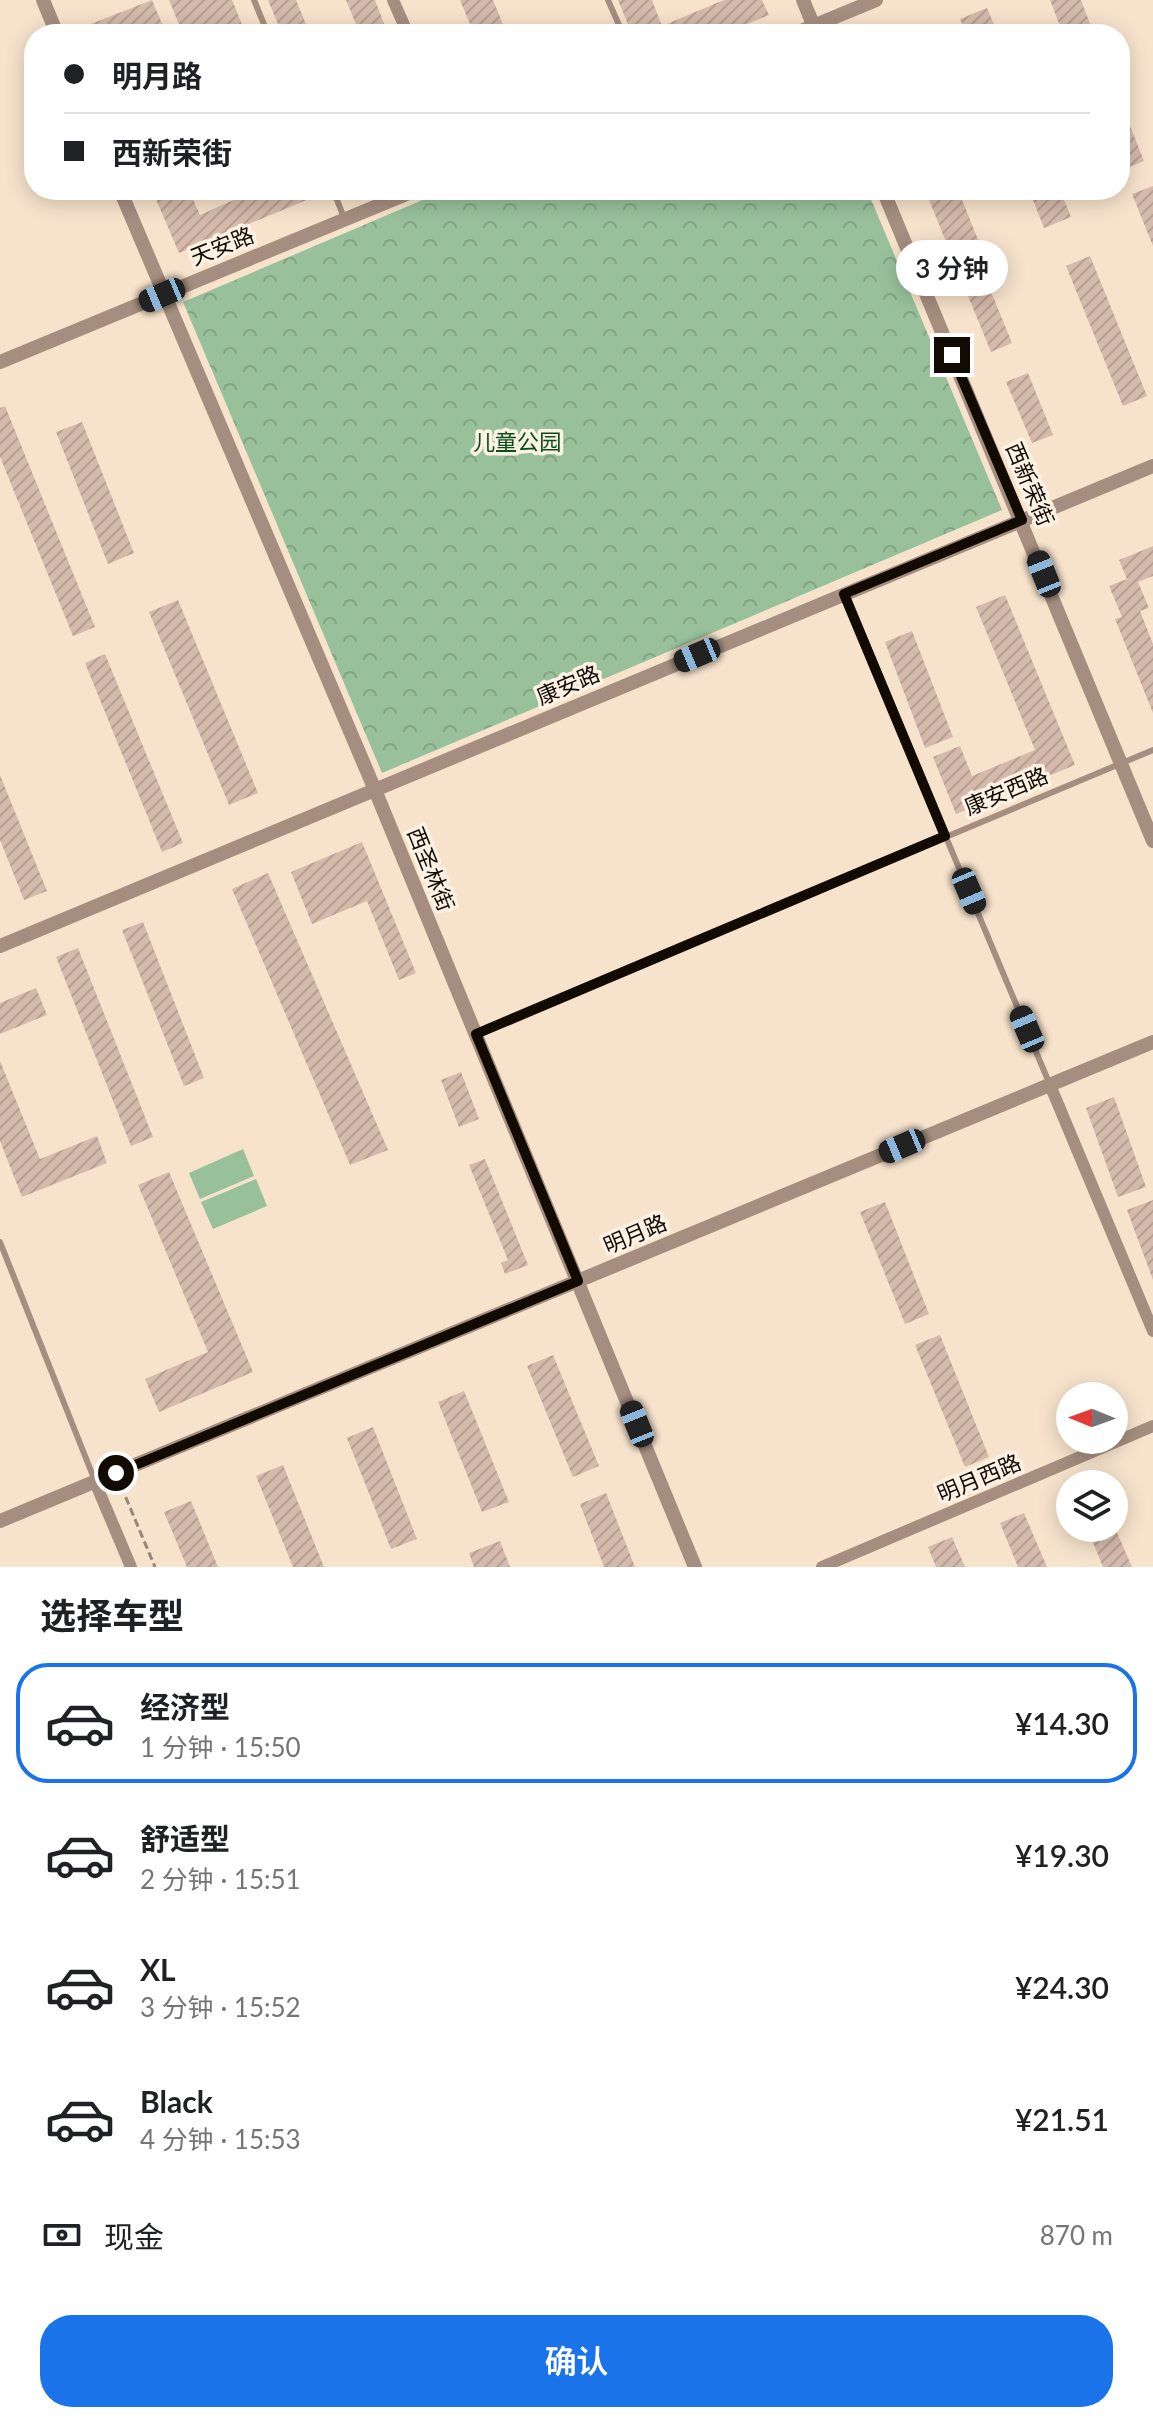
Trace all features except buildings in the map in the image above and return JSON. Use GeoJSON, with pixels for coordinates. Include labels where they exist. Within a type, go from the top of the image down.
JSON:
{"type":"FeatureCollection","features":[{"type":"Feature","properties":{"kind":"street"},"geometry":{"type":"LineString","coordinates":[[393,0],[404,24]]}},
{"type":"Feature","properties":{"kind":"street"},"geometry":{"type":"LineString","coordinates":[[803,0],[813,24]]}},
{"type":"Feature","properties":{"kind":"street"},"geometry":{"type":"LineString","coordinates":[[828,24],[876,0]]}},
{"type":"Feature","properties":{"kind":"street"},"geometry":{"type":"LineString","coordinates":[[48,1],[54,24]]}},
{"type":"Feature","properties":{"kind":"street","name":"西圣林街"},"geometry":{"type":"LineString","coordinates":[[124,200],[375,790],[695,1567]]}},
{"type":"Feature","properties":{"kind":"street","name":"天安路"},"geometry":{"type":"LineString","coordinates":[[0,362],[392,200]]}},
{"type":"Feature","properties":{"kind":"street","name":"西新荣街"},"geometry":{"type":"LineString","coordinates":[[887,200],[1153,841]]}},
{"type":"Feature","properties":{"kind":"street","name":"康安路"},"geometry":{"type":"LineString","coordinates":[[0,946],[1153,466]]}},
{"type":"Feature","properties":{"kind":"street","name":"明月路"},"geometry":{"type":"LineString","coordinates":[[0,1521],[1153,1042]]}},
{"type":"Feature","properties":{"kind":"street"},"geometry":{"type":"LineString","coordinates":[[1050,1085],[1153,1331]]}},
{"type":"Feature","properties":{"kind":"street","name":"明月西路"},"geometry":{"type":"LineString","coordinates":[[822,1567],[1153,1426]]}},
{"type":"Feature","properties":{"kind":"street"},"geometry":{"type":"LineString","coordinates":[[95,1482],[131,1567]]}},
{"type":"Feature","properties":{"kind":"lane"},"geometry":{"type":"LineString","coordinates":[[254,0],[264,24]]}},
{"type":"Feature","properties":{"kind":"lane"},"geometry":{"type":"LineString","coordinates":[[608,0],[619,24]]}},
{"type":"Feature","properties":{"kind":"lane"},"geometry":{"type":"LineString","coordinates":[[337,200],[345,220]]}},
{"type":"Feature","properties":{"kind":"lane"},"geometry":{"type":"LineString","coordinates":[[844,594],[1050,1085]]}},
{"type":"Feature","properties":{"kind":"lane","name":"康安西路"},"geometry":{"type":"LineString","coordinates":[[476,1034],[1153,750]]}},
{"type":"Feature","properties":{"kind":"lane"},"geometry":{"type":"LineString","coordinates":[[0,1242],[95,1482]]}},
{"type":"Feature","properties":{"kind":"path"},"geometry":{"type":"LineString","coordinates":[[116,1473],[155,1567]]}},
{"type":"Feature","properties":{"kind":"green space","name":"儿童公园"},"geometry":{"type":"Polygon","coordinates":[[[423,200],[871,200],[1002,510],[382,773],[183,302],[423,200]]]}},
{"type":"Feature","properties":{"kind":"green space"},"geometry":{"type":"Polygon","coordinates":[[[243,1149],[254,1176],[200,1199],[189,1173],[243,1149]]]}},
{"type":"Feature","properties":{"kind":"green space"},"geometry":{"type":"Polygon","coordinates":[[[256,1179],[267,1206],[213,1229],[201,1202],[256,1179]]]}},
{"type":"Feature","properties":{"kind":"route"},"geometry":{"type":"LineString","coordinates":[[116,1473],[578,1281],[476,1034],[945,836],[844,594],[1022,520],[952,355]]}}]}
